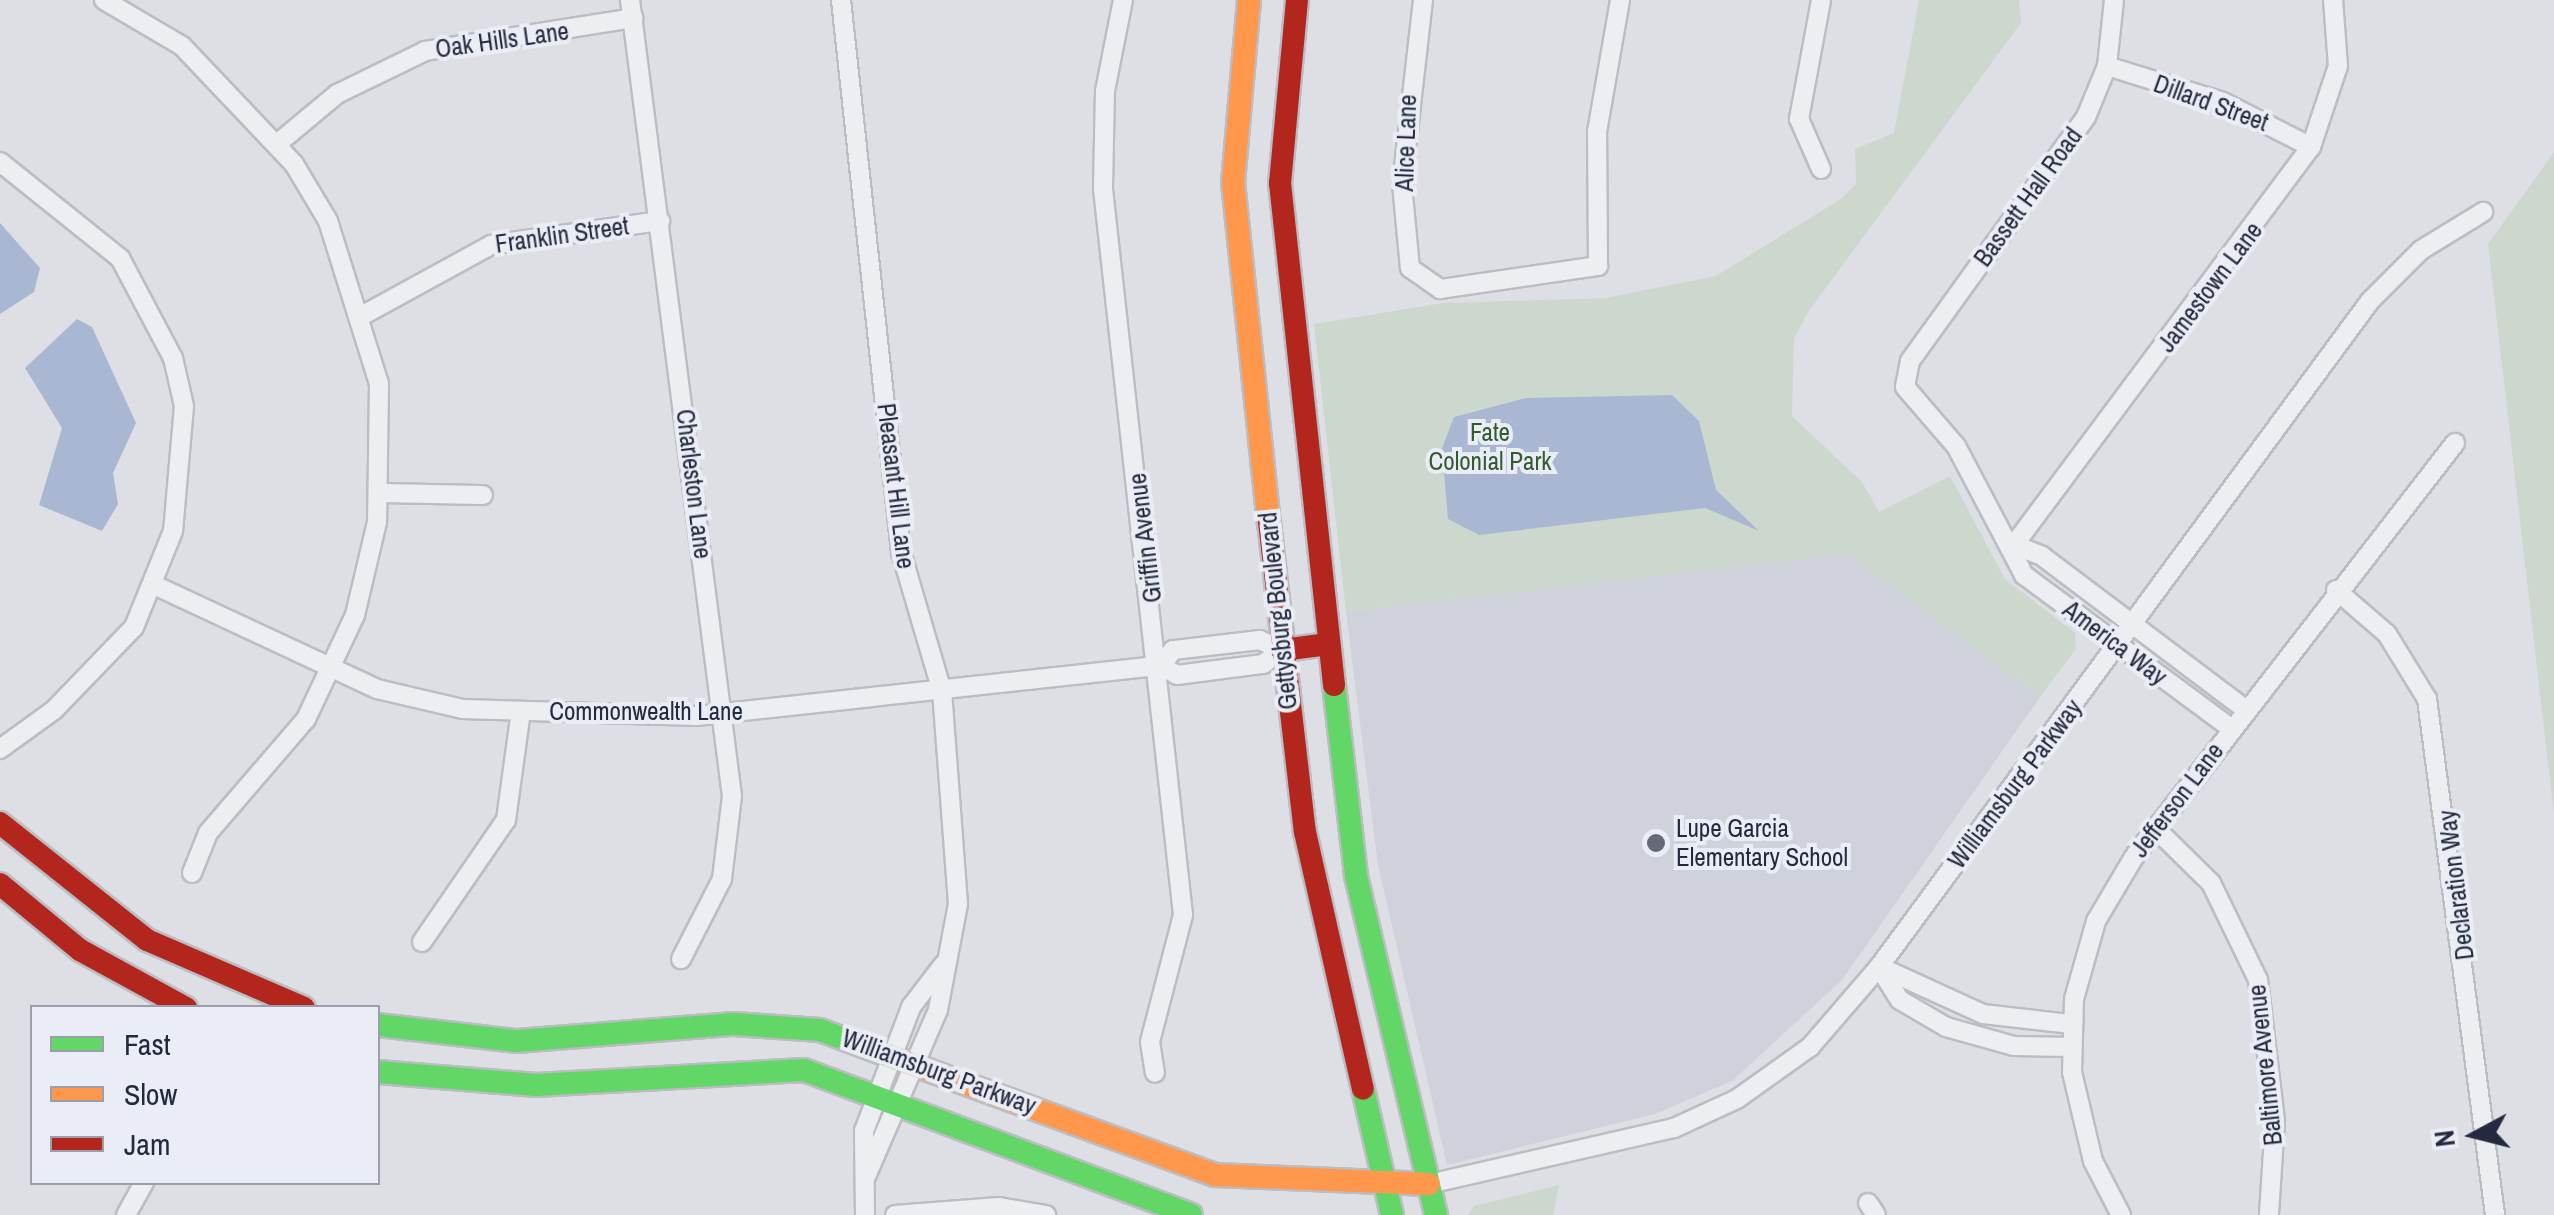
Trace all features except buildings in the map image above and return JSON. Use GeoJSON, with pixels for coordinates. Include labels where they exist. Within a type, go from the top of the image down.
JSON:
{"type":"FeatureCollection","features":[{"type":"Feature","properties":{"kind":"street"},"geometry":{"type":"LineString","coordinates":[[104,0],[182,46],[277,144],[328,221],[363,316],[379,384],[380,492],[371,560],[331,667],[306,719],[208,833],[192,873]]}},
{"type":"Feature","properties":{"kind":"street","name":"Pleasant Hill Lane"},"geometry":{"type":"LineString","coordinates":[[840,0],[901,552],[942,691],[958,904],[919,1060],[864,1178]]}},
{"type":"Feature","properties":{"kind":"street","name":"Griffin Avenue"},"geometry":{"type":"LineString","coordinates":[[1124,0],[1105,91],[1103,188],[1161,666],[1183,915],[1150,1042],[1155,1073]]}},
{"type":"Feature","properties":{"kind":"street","name":"Gettysburg Boulevard"},"geometry":{"type":"LineString","coordinates":[[1249,0],[1233,182],[1282,650],[1305,832],[1384,1181],[1384,1212]]}},
{"type":"Feature","properties":{"kind":"street","name":"Gettysburg Boulevard"},"geometry":{"type":"LineString","coordinates":[[1297,0],[1280,183],[1356,876],[1436,1215]]}},
{"type":"Feature","properties":{"kind":"street","name":"Alice Lane"},"geometry":{"type":"LineString","coordinates":[[1423,0],[1402,184],[1410,268],[1421,284],[1440,289],[1598,266],[1597,132],[1620,0]]}},
{"type":"Feature","properties":{"kind":"street"},"geometry":{"type":"LineString","coordinates":[[1820,168],[1799,118],[1821,0]]}},
{"type":"Feature","properties":{"kind":"street","name":"Bassett Hall Road"},"geometry":{"type":"LineString","coordinates":[[1904,378],[2086,117],[2107,66],[2114,0]]}},
{"type":"Feature","properties":{"kind":"street","name":"Jamestown Lane"},"geometry":{"type":"LineString","coordinates":[[2014,546],[2311,147],[2338,66],[2333,0]]}},
{"type":"Feature","properties":{"kind":"street","name":"Oak Hills Lane"},"geometry":{"type":"LineString","coordinates":[[277,144],[336,94],[425,51],[632,9]]}},
{"type":"Feature","properties":{"kind":"street","name":"Charleston Lane"},"geometry":{"type":"LineString","coordinates":[[632,9],[724,713],[733,835],[681,959]]}},
{"type":"Feature","properties":{"kind":"street","name":"Dillard Street"},"geometry":{"type":"LineString","coordinates":[[2107,66],[2223,102],[2311,147]]}},
{"type":"Feature","properties":{"kind":"street"},"geometry":{"type":"LineString","coordinates":[[0,162],[120,258],[174,358],[182,474],[154,584],[134,626],[86,680],[0,749]]}},
{"type":"Feature","properties":{"kind":"street","name":"Williamsburg Parkway"},"geometry":{"type":"LineString","coordinates":[[1384,1212],[1429,1184],[1715,1112],[1810,1047],[1879,966],[2370,301],[2421,250],[2482,212]]}},
{"type":"Feature","properties":{"kind":"street","name":"Franklin Street"},"geometry":{"type":"LineString","coordinates":[[363,316],[491,245],[660,221]]}},
{"type":"Feature","properties":{"kind":"street","name":"America Way"},"geometry":{"type":"LineString","coordinates":[[1904,378],[2014,546],[2024,576],[2232,729]]}},
{"type":"Feature","properties":{"kind":"street","name":"Jefferson Lane"},"geometry":{"type":"LineString","coordinates":[[2121,1215],[2086,1139],[2071,1048],[2072,1024],[2096,921],[2156,828],[2336,590],[2455,444]]}},
{"type":"Feature","properties":{"kind":"street"},"geometry":{"type":"LineString","coordinates":[[380,492],[482,495]]}},
{"type":"Feature","properties":{"kind":"street","name":"America Way"},"geometry":{"type":"LineString","coordinates":[[2014,546],[2133,625],[2246,710]]}},
{"type":"Feature","properties":{"kind":"street","name":"Commonwealth Lane"},"geometry":{"type":"LineString","coordinates":[[154,584],[331,667],[428,704],[521,711],[724,713],[1161,666],[1177,676],[1263,664],[1282,650]]}},
{"type":"Feature","properties":{"kind":"street","name":"Declaration Way"},"geometry":{"type":"LineString","coordinates":[[2336,590],[2387,634],[2427,699],[2495,1215]]}},
{"type":"Feature","properties":{"kind":"street"},"geometry":{"type":"LineString","coordinates":[[1282,650],[1330,644]]}},
{"type":"Feature","properties":{"kind":"street"},"geometry":{"type":"LineString","coordinates":[[422,942],[506,820],[521,711]]}},
{"type":"Feature","properties":{"kind":"street"},"geometry":{"type":"LineString","coordinates":[[0,823],[76,892],[240,998],[285,1005]]}},
{"type":"Feature","properties":{"kind":"street","name":"Baltimore Avenue"},"geometry":{"type":"LineString","coordinates":[[2156,828],[2211,883],[2252,963],[2275,1122],[2269,1215]]}},
{"type":"Feature","properties":{"kind":"street"},"geometry":{"type":"LineString","coordinates":[[0,884],[80,950],[181,1005]]}},
{"type":"Feature","properties":{"kind":"street","name":"Pleasant Hill Lane"},"geometry":{"type":"LineString","coordinates":[[866,1215],[864,1131],[894,1050],[943,966]]}},
{"type":"Feature","properties":{"kind":"street"},"geometry":{"type":"LineString","coordinates":[[1879,966],[1982,1014],[2072,1024]]}},
{"type":"Feature","properties":{"kind":"street"},"geometry":{"type":"LineString","coordinates":[[1879,966],[1900,1000],[1946,1028],[2014,1046],[2071,1048]]}},
{"type":"Feature","properties":{"kind":"street","name":"Williamsburg Parkway"},"geometry":{"type":"LineString","coordinates":[[380,1025],[467,1039],[764,1024],[894,1050],[1215,1175],[1280,1184],[1429,1184]]}},
{"type":"Feature","properties":{"kind":"street"},"geometry":{"type":"LineString","coordinates":[[463,1083],[467,1039]]}},
{"type":"Feature","properties":{"kind":"street","name":"Williamsburg Parkway"},"geometry":{"type":"LineString","coordinates":[[380,1072],[463,1083],[782,1068],[878,1093],[1191,1215]]}},
{"type":"Feature","properties":{"kind":"street"},"geometry":{"type":"LineString","coordinates":[[130,1210],[142,1185]]}},
{"type":"Feature","properties":{"kind":"street"},"geometry":{"type":"LineString","coordinates":[[895,1215],[999,1206],[1046,1215]]}},
{"type":"Feature","properties":{"kind":"shaded area","name":"Lupe Garcia Elementary School"},"geometry":{"type":"Polygon","coordinates":[[[1848,553],[2040,697],[1842,980],[1732,1081],[1655,1114],[1447,1165],[1378,865],[1346,612],[1848,553]]]}},
{"type":"Feature","properties":{"kind":"green space","name":"Fate Colonial Park"},"geometry":{"type":"Polygon","coordinates":[[[1919,0],[2019,0],[2021,23],[1808,312],[1794,339],[1792,416],[1862,482],[1879,512],[1950,476],[2005,579],[2075,633],[2076,649],[2040,697],[1848,554],[1346,612],[1314,324],[1443,303],[1605,298],[1716,276],[1841,199],[1856,184],[1855,149],[1894,133],[1919,0]]]}},
{"type":"Feature","properties":{"kind":"green space"},"geometry":{"type":"Polygon","coordinates":[[[2554,152],[2554,815],[2488,244],[2554,152]]]}},
{"type":"Feature","properties":{"kind":"green space"},"geometry":{"type":"Polygon","coordinates":[[[1559,1185],[1553,1215],[1468,1215],[1474,1206],[1559,1185]]]}},
{"type":"Feature","properties":{"kind":"water"},"geometry":{"type":"Polygon","coordinates":[[[0,223],[40,268],[34,292],[0,314],[0,223]]]}},
{"type":"Feature","properties":{"kind":"water"},"geometry":{"type":"Polygon","coordinates":[[[77,319],[92,327],[136,423],[113,473],[118,504],[102,531],[39,505],[62,428],[25,368],[77,319]]]}},
{"type":"Feature","properties":{"kind":"water"},"geometry":{"type":"Polygon","coordinates":[[[1672,395],[1699,421],[1716,490],[1759,531],[1705,508],[1479,535],[1448,519],[1442,448],[1454,417],[1526,398],[1672,395]]]}},
{"type":"Feature","properties":{"kind":"traffic: fast"},"geometry":{"type":"LineString","coordinates":[[1334,685],[1356,876],[1436,1215]]}},
{"type":"Feature","properties":{"kind":"traffic: fast"},"geometry":{"type":"LineString","coordinates":[[380,1025],[517,1041],[734,1024],[820,1030],[898,1059]]}},
{"type":"Feature","properties":{"kind":"traffic: fast"},"geometry":{"type":"LineString","coordinates":[[380,1072],[536,1085],[804,1070],[1191,1215]]}},
{"type":"Feature","properties":{"kind":"traffic: fast"},"geometry":{"type":"LineString","coordinates":[[1363,1089],[1392,1215]]}},
{"type":"Feature","properties":{"kind":"traffic: slow"},"geometry":{"type":"LineString","coordinates":[[1249,0],[1233,182],[1269,522]]}},
{"type":"Feature","properties":{"kind":"traffic: slow"},"geometry":{"type":"LineString","coordinates":[[898,1059],[1215,1175],[1429,1184]]}},
{"type":"Feature","properties":{"kind":"traffic: jam"},"geometry":{"type":"LineString","coordinates":[[1297,0],[1280,183],[1334,685]]}},
{"type":"Feature","properties":{"kind":"traffic: jam"},"geometry":{"type":"LineString","coordinates":[[1269,522],[1305,832],[1363,1089]]}},
{"type":"Feature","properties":{"kind":"traffic: jam"},"geometry":{"type":"LineString","coordinates":[[1282,650],[1329,644]]}},
{"type":"Feature","properties":{"kind":"traffic: jam"},"geometry":{"type":"LineString","coordinates":[[0,823],[147,940],[297,1005]]}},
{"type":"Feature","properties":{"kind":"traffic: jam"},"geometry":{"type":"LineString","coordinates":[[0,884],[80,950],[181,1005]]}},
{"type":"Feature","properties":{"kind":"place","name":"Lupe Garcia Elementary School"},"geometry":{"type":"Point","coordinates":[1656,843]}}]}
